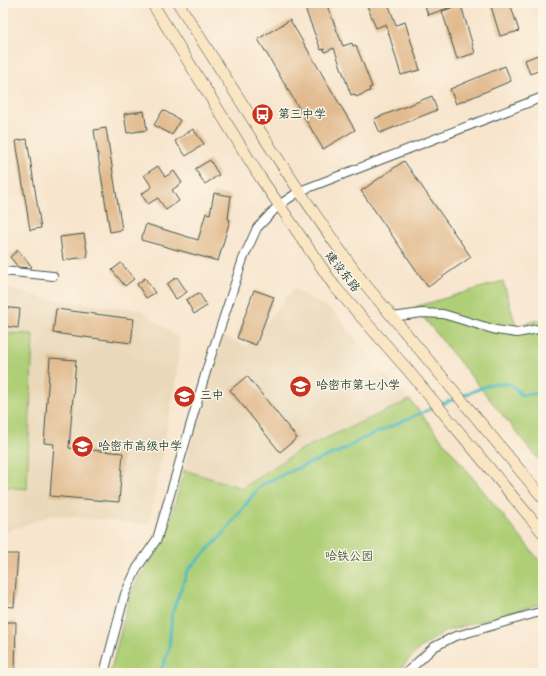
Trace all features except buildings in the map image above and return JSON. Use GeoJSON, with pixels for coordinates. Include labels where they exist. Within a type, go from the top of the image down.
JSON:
{"type":"FeatureCollection","features":[{"type":"Feature","properties":{"kind":"main road","name":"建设东路"},"geometry":{"type":"LineString","coordinates":[[152,3],[260,177],[335,287],[408,369],[543,533]]}},
{"type":"Feature","properties":{"kind":"main road","name":"建设东路"},"geometry":{"type":"LineString","coordinates":[[178,3],[300,191],[360,278],[543,498]]}},
{"type":"Feature","properties":{"kind":"street"},"geometry":{"type":"LineString","coordinates":[[104,673],[125,594],[137,568],[157,539],[208,365],[243,259],[257,228],[279,205],[300,191],[543,97]]}},
{"type":"Feature","properties":{"kind":"street"},"geometry":{"type":"LineString","coordinates":[[3,271],[53,276]]}},
{"type":"Feature","properties":{"kind":"street"},"geometry":{"type":"LineString","coordinates":[[392,317],[422,313],[443,314],[496,330],[517,333],[543,328]]}},
{"type":"Feature","properties":{"kind":"street"},"geometry":{"type":"LineString","coordinates":[[406,673],[434,647],[453,637],[543,611]]}},
{"type":"Feature","properties":{"kind":"shaded area","name":"哈密市高级中学"},"geometry":{"type":"Polygon","coordinates":[[[3,286],[45,299],[141,310],[180,339],[176,378],[149,524],[52,515],[3,533],[3,286]]]}},
{"type":"Feature","properties":{"kind":"shaded area","name":"哈密市第七小学"},"geometry":{"type":"Polygon","coordinates":[[[294,288],[335,313],[381,371],[410,400],[300,450],[242,488],[184,470],[221,335],[246,346],[294,288]]]}},
{"type":"Feature","properties":{"kind":"green space"},"geometry":{"type":"Polygon","coordinates":[[[503,281],[516,326],[543,319],[543,465],[415,307],[503,281]]]}},
{"type":"Feature","properties":{"kind":"green space"},"geometry":{"type":"Polygon","coordinates":[[[3,333],[33,334],[27,489],[3,487],[3,333]]]}},
{"type":"Feature","properties":{"kind":"green space","name":"哈铁公园"},"geometry":{"type":"Polygon","coordinates":[[[410,400],[543,565],[543,603],[446,631],[420,648],[396,673],[110,673],[130,596],[139,577],[164,543],[184,470],[242,488],[300,450],[410,400]]]}},
{"type":"Feature","properties":{"kind":"waterway"},"geometry":{"type":"LineString","coordinates":[[462,396],[491,384],[511,384],[521,395],[543,393]]}},
{"type":"Feature","properties":{"kind":"waterway"},"geometry":{"type":"LineString","coordinates":[[440,405],[457,398]]}},
{"type":"Feature","properties":{"kind":"waterway"},"geometry":{"type":"LineString","coordinates":[[160,673],[169,649],[172,613],[188,570],[224,533],[262,485],[286,473],[345,449],[360,440],[435,407]]}},
{"type":"Feature","properties":{"kind":"place","name":"第三中学"},"geometry":{"type":"Point","coordinates":[263,115]}},
{"type":"Feature","properties":{"kind":"place","name":"哈密市第七小学"},"geometry":{"type":"Point","coordinates":[301,386]}},
{"type":"Feature","properties":{"kind":"place","name":"三中"},"geometry":{"type":"Point","coordinates":[184,396]}},
{"type":"Feature","properties":{"kind":"place","name":"哈密市高级中学"},"geometry":{"type":"Point","coordinates":[83,447]}}]}
